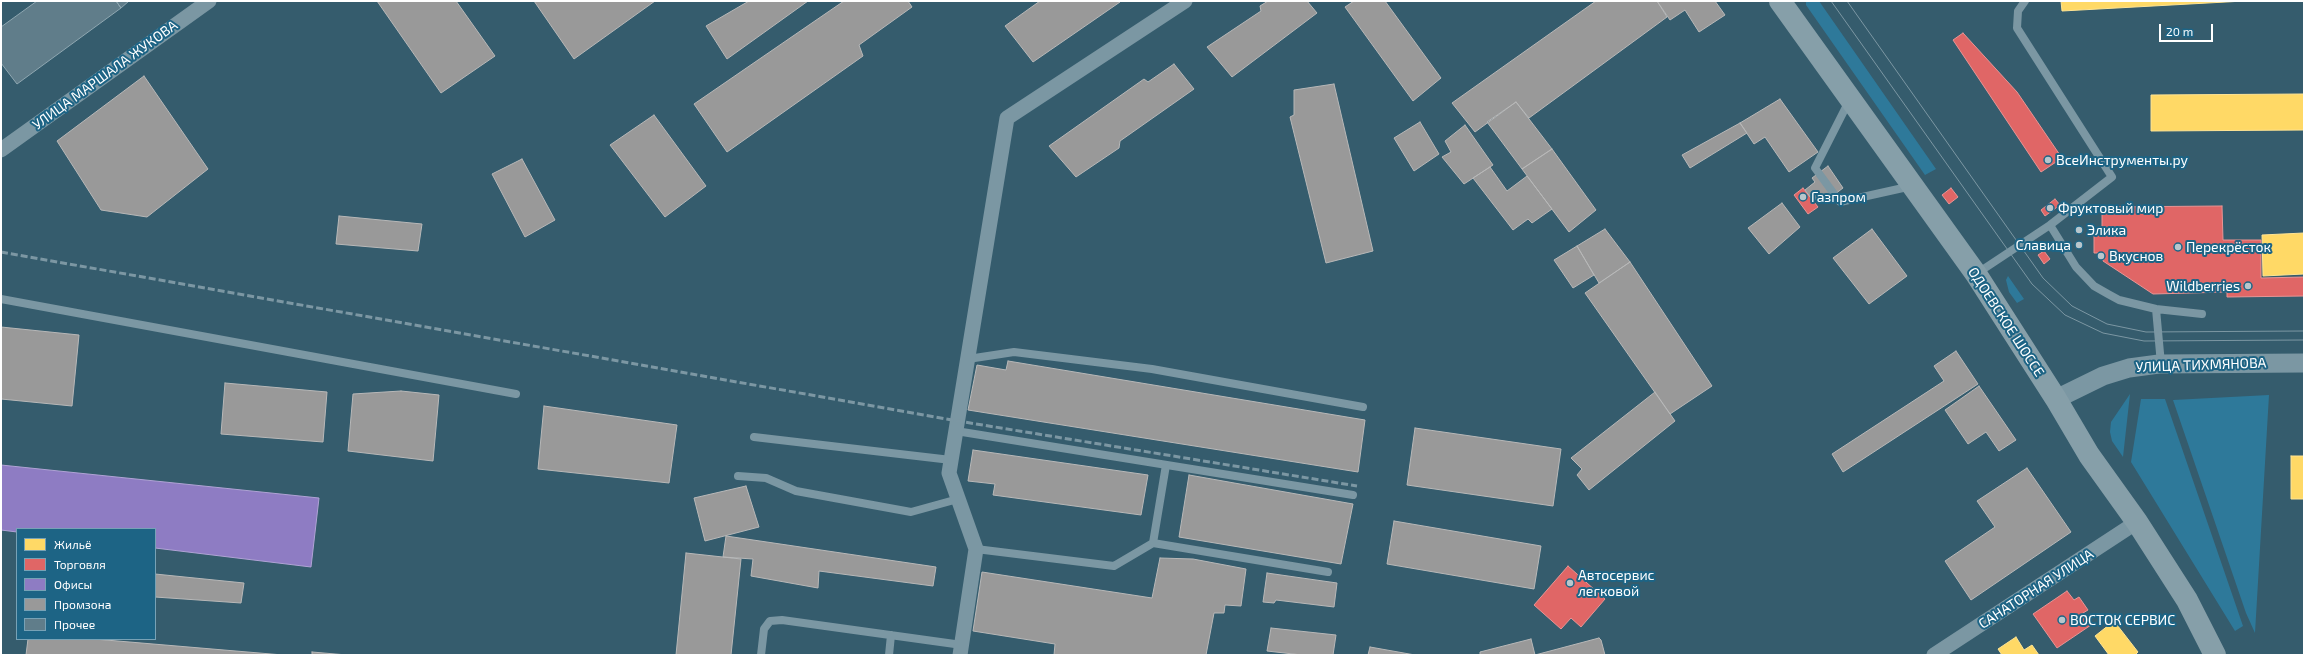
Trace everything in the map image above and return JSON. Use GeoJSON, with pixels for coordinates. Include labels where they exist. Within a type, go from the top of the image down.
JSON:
{"type":"FeatureCollection","features":[{"type":"Feature","properties":{"kind":"main road","name":"ОДОЕВСКОЕ ШОССЕ"},"geometry":{"type":"LineString","coordinates":[[1780,1],[1976,274],[2056,399],[2089,455],[2137,522],[2187,600],[2215,655]]}},
{"type":"Feature","properties":{"kind":"street","name":"УЛИЦА МАРШАЛА ЖУКОВА"},"geometry":{"type":"LineString","coordinates":[[1,150],[209,1]]}},
{"type":"Feature","properties":{"kind":"street"},"geometry":{"type":"LineString","coordinates":[[961,650],[976,549],[949,473],[1007,118],[1185,1]]}},
{"type":"Feature","properties":{"kind":"street","name":"УЛИЦА ТИХМЯНОВА"},"geometry":{"type":"LineString","coordinates":[[2056,399],[2103,376],[2129,368],[2160,364],[2304,363]]}},
{"type":"Feature","properties":{"kind":"street","name":"САНАТОРНАЯ УЛИЦА"},"geometry":{"type":"LineString","coordinates":[[1934,655],[2137,522]]}},
{"type":"Feature","properties":{"kind":"lane"},"geometry":{"type":"LineString","coordinates":[[1976,274],[2050,226],[2112,177],[2017,28],[2018,11],[2025,1]]}},
{"type":"Feature","properties":{"kind":"lane"},"geometry":{"type":"LineString","coordinates":[[1850,99],[1815,168],[1840,202],[1913,186]]}},
{"type":"Feature","properties":{"kind":"lane"},"geometry":{"type":"LineString","coordinates":[[2050,226],[2076,267],[2094,286],[2119,300],[2156,309],[2202,314]]}},
{"type":"Feature","properties":{"kind":"lane"},"geometry":{"type":"LineString","coordinates":[[1,299],[516,394]]}},
{"type":"Feature","properties":{"kind":"lane"},"geometry":{"type":"LineString","coordinates":[[2156,309],[2160,364]]}},
{"type":"Feature","properties":{"kind":"lane"},"geometry":{"type":"LineString","coordinates":[[968,359],[1014,352],[1152,370],[1363,407]]}},
{"type":"Feature","properties":{"kind":"lane"},"geometry":{"type":"LineString","coordinates":[[956,431],[1353,495]]}},
{"type":"Feature","properties":{"kind":"lane"},"geometry":{"type":"LineString","coordinates":[[754,436],[951,460]]}},
{"type":"Feature","properties":{"kind":"lane"},"geometry":{"type":"LineString","coordinates":[[1153,543],[1166,465]]}},
{"type":"Feature","properties":{"kind":"lane"},"geometry":{"type":"LineString","coordinates":[[738,476],[766,478],[796,492],[911,512],[958,499]]}},
{"type":"Feature","properties":{"kind":"lane"},"geometry":{"type":"LineString","coordinates":[[976,549],[1114,566],[1153,543],[1328,572]]}},
{"type":"Feature","properties":{"kind":"lane"},"geometry":{"type":"LineString","coordinates":[[761,655],[764,629],[770,621],[782,620],[891,635],[961,650]]}},
{"type":"Feature","properties":{"kind":"lane"},"geometry":{"type":"LineString","coordinates":[[889,655],[891,635]]}},
{"type":"Feature","properties":{"kind":"shaded area"},"geometry":{"type":"Polygon","coordinates":[[[1806,1],[1819,1],[1936,169],[1925,175],[1806,5],[1806,1]]]}},
{"type":"Feature","properties":{"kind":"shaded area"},"geometry":{"type":"Polygon","coordinates":[[[2008,276],[2024,299],[2017,303],[2009,292],[2006,280],[2008,276]]]}},
{"type":"Feature","properties":{"kind":"shaded area"},"geometry":{"type":"Polygon","coordinates":[[[2130,394],[2123,457],[2112,441],[2110,432],[2111,422],[2130,394]]]}},
{"type":"Feature","properties":{"kind":"shaded area"},"geometry":{"type":"Polygon","coordinates":[[[2269,395],[2255,633],[2246,613],[2173,400],[2269,395]]]}},
{"type":"Feature","properties":{"kind":"shaded area"},"geometry":{"type":"Polygon","coordinates":[[[2141,399],[2165,399],[2243,626],[2235,631],[2131,462],[2141,399]]]}},
{"type":"Feature","properties":{"kind":"building: Жильё"},"geometry":{"type":"Polygon","coordinates":[[[2061,1],[2244,1],[2062,11],[2061,1]]]}},
{"type":"Feature","properties":{"kind":"building: Жильё"},"geometry":{"type":"Polygon","coordinates":[[[2304,94],[2304,130],[2151,131],[2151,95],[2304,94]]]}},
{"type":"Feature","properties":{"kind":"building: Жильё"},"geometry":{"type":"Polygon","coordinates":[[[2304,233],[2304,274],[2263,276],[2262,235],[2304,233]]]}},
{"type":"Feature","properties":{"kind":"building: Жильё"},"geometry":{"type":"Polygon","coordinates":[[[2291,456],[2304,456],[2304,499],[2291,499],[2291,456]]]}},
{"type":"Feature","properties":{"kind":"building: Жильё"},"geometry":{"type":"Polygon","coordinates":[[[2114,621],[2138,652],[2135,655],[2109,655],[2095,636],[2114,621]]]}},
{"type":"Feature","properties":{"kind":"building: Жильё"},"geometry":{"type":"Polygon","coordinates":[[[2016,637],[2024,650],[2032,645],[2039,655],[2002,655],[1998,649],[2016,637]]]}},
{"type":"Feature","properties":{"kind":"building: Торговля"},"geometry":{"type":"Polygon","coordinates":[[[1963,33],[2017,92],[2062,158],[2041,172],[1953,40],[1963,33]]]}},
{"type":"Feature","properties":{"kind":"building: Торговля"},"geometry":{"type":"Polygon","coordinates":[[[1803,188],[1818,207],[1808,214],[1794,195],[1803,188]]]}},
{"type":"Feature","properties":{"kind":"building: Торговля"},"geometry":{"type":"Polygon","coordinates":[[[1951,188],[1958,197],[1949,204],[1942,195],[1951,188]]]}},
{"type":"Feature","properties":{"kind":"building: Торговля","name":"Фруктовый мир"},"geometry":{"type":"Polygon","coordinates":[[[2055,199],[2060,205],[2045,216],[2041,210],[2055,199]]]}},
{"type":"Feature","properties":{"kind":"building: Торговля","name":"Перекрёсток"},"geometry":{"type":"Polygon","coordinates":[[[2222,206],[2223,240],[2261,240],[2261,278],[2304,277],[2304,296],[2227,297],[2227,292],[2153,294],[2103,261],[2103,253],[2094,253],[2094,231],[2102,230],[2102,207],[2222,206]]]}},
{"type":"Feature","properties":{"kind":"building: Торговля"},"geometry":{"type":"Polygon","coordinates":[[[2044,251],[2050,259],[2044,264],[2038,255],[2044,251]]]}},
{"type":"Feature","properties":{"kind":"building: Торговля","name":"Автосервис легковой"},"geometry":{"type":"Polygon","coordinates":[[[1568,566],[1605,599],[1581,627],[1571,618],[1561,629],[1534,605],[1568,566]]]}},
{"type":"Feature","properties":{"kind":"building: Торговля","name":"ВОСТОК СЕРВИС"},"geometry":{"type":"Polygon","coordinates":[[[2067,591],[2074,600],[2079,597],[2088,610],[2083,613],[2091,625],[2057,648],[2033,614],[2067,591]]]}},
{"type":"Feature","properties":{"kind":"building: Офисы"},"geometry":{"type":"Polygon","coordinates":[[[1,465],[319,498],[311,567],[156,548],[156,528],[16,528],[16,532],[1,530],[1,465]]]}},
{"type":"Feature","properties":{"kind":"building: Промзона"},"geometry":{"type":"Polygon","coordinates":[[[377,1],[456,1],[495,56],[441,93],[377,1]]]}},
{"type":"Feature","properties":{"kind":"building: Промзона"},"geometry":{"type":"Polygon","coordinates":[[[534,1],[655,1],[574,59],[534,1]]]}},
{"type":"Feature","properties":{"kind":"building: Промзона"},"geometry":{"type":"Polygon","coordinates":[[[749,1],[808,1],[727,59],[706,26],[749,1]]]}},
{"type":"Feature","properties":{"kind":"building: Промзона"},"geometry":{"type":"Polygon","coordinates":[[[844,1],[908,1],[912,7],[859,45],[863,56],[727,152],[694,104],[844,1]]]}},
{"type":"Feature","properties":{"kind":"building: Промзона"},"geometry":{"type":"Polygon","coordinates":[[[1040,1],[1120,2],[1033,62],[1005,26],[1040,1]]]}},
{"type":"Feature","properties":{"kind":"building: Промзона"},"geometry":{"type":"Polygon","coordinates":[[[1268,1],[1307,1],[1317,13],[1232,77],[1207,47],[1261,11],[1260,6],[1268,1]]]}},
{"type":"Feature","properties":{"kind":"building: Промзона"},"geometry":{"type":"Polygon","coordinates":[[[1354,1],[1385,1],[1441,78],[1413,101],[1345,7],[1354,1]]]}},
{"type":"Feature","properties":{"kind":"building: Промзона"},"geometry":{"type":"Polygon","coordinates":[[[1596,1],[1657,1],[1667,17],[1529,118],[1516,102],[1475,132],[1452,103],[1596,1]]]}},
{"type":"Feature","properties":{"kind":"building: Промзона"},"geometry":{"type":"Polygon","coordinates":[[[1657,1],[1715,1],[1725,15],[1699,32],[1685,10],[1670,20],[1657,1]]]}},
{"type":"Feature","properties":{"kind":"building: Промзона"},"geometry":{"type":"Polygon","coordinates":[[[1174,64],[1194,89],[1120,141],[1119,148],[1076,177],[1049,146],[1144,79],[1148,82],[1174,64]]]}},
{"type":"Feature","properties":{"kind":"building: Промзона"},"geometry":{"type":"Polygon","coordinates":[[[144,76],[208,169],[147,217],[101,210],[57,141],[144,76]]]}},
{"type":"Feature","properties":{"kind":"building: Промзона"},"geometry":{"type":"Polygon","coordinates":[[[1334,84],[1373,251],[1326,263],[1290,117],[1294,115],[1294,90],[1334,84]]]}},
{"type":"Feature","properties":{"kind":"building: Промзона"},"geometry":{"type":"Polygon","coordinates":[[[1780,99],[1818,152],[1789,172],[1765,137],[1754,144],[1740,123],[1780,99]]]}},
{"type":"Feature","properties":{"kind":"building: Промзона"},"geometry":{"type":"Polygon","coordinates":[[[1516,102],[1552,149],[1522,169],[1487,122],[1516,102]]]}},
{"type":"Feature","properties":{"kind":"building: Промзона"},"geometry":{"type":"Polygon","coordinates":[[[654,115],[706,186],[665,217],[610,145],[654,115]]]}},
{"type":"Feature","properties":{"kind":"building: Промзона"},"geometry":{"type":"Polygon","coordinates":[[[1420,122],[1439,154],[1414,171],[1394,138],[1420,122]]]}},
{"type":"Feature","properties":{"kind":"building: Промзона"},"geometry":{"type":"Polygon","coordinates":[[[1740,123],[1747,133],[1690,168],[1682,155],[1740,123]]]}},
{"type":"Feature","properties":{"kind":"building: Промзона"},"geometry":{"type":"Polygon","coordinates":[[[1465,125],[1493,165],[1464,184],[1442,157],[1451,152],[1445,141],[1465,125]]]}},
{"type":"Feature","properties":{"kind":"building: Промзона"},"geometry":{"type":"Polygon","coordinates":[[[1552,149],[1596,210],[1569,232],[1522,169],[1552,149]]]}},
{"type":"Feature","properties":{"kind":"building: Промзона"},"geometry":{"type":"Polygon","coordinates":[[[522,159],[555,220],[525,237],[492,174],[522,159]]]}},
{"type":"Feature","properties":{"kind":"building: Промзона"},"geometry":{"type":"Polygon","coordinates":[[[1828,166],[1843,188],[1827,200],[1823,194],[1813,201],[1805,190],[1815,182],[1812,178],[1828,166]]]}},
{"type":"Feature","properties":{"kind":"building: Промзона"},"geometry":{"type":"Polygon","coordinates":[[[1490,167],[1507,191],[1527,176],[1552,209],[1532,223],[1528,219],[1513,230],[1473,178],[1490,167]]]}},
{"type":"Feature","properties":{"kind":"building: Промзона"},"geometry":{"type":"Polygon","coordinates":[[[1782,203],[1800,227],[1769,254],[1748,228],[1782,203]]]}},
{"type":"Feature","properties":{"kind":"building: Промзона"},"geometry":{"type":"Polygon","coordinates":[[[339,216],[422,224],[418,251],[336,244],[339,216]]]}},
{"type":"Feature","properties":{"kind":"building: Промзона"},"geometry":{"type":"Polygon","coordinates":[[[1605,229],[1630,262],[1599,283],[1577,246],[1605,229]]]}},
{"type":"Feature","properties":{"kind":"building: Промзона"},"geometry":{"type":"Polygon","coordinates":[[[1872,229],[1907,276],[1869,304],[1833,258],[1872,229]]]}},
{"type":"Feature","properties":{"kind":"building: Промзона"},"geometry":{"type":"Polygon","coordinates":[[[1577,246],[1594,275],[1573,288],[1554,260],[1577,246]]]}},
{"type":"Feature","properties":{"kind":"building: Промзона"},"geometry":{"type":"Polygon","coordinates":[[[1630,262],[1712,386],[1670,414],[1585,293],[1630,262]]]}},
{"type":"Feature","properties":{"kind":"building: Промзона"},"geometry":{"type":"Polygon","coordinates":[[[1,327],[79,335],[72,406],[1,399],[1,327]]]}},
{"type":"Feature","properties":{"kind":"building: Промзона"},"geometry":{"type":"Polygon","coordinates":[[[1956,351],[1978,384],[1843,472],[1832,454],[1944,381],[1934,366],[1956,351]]]}},
{"type":"Feature","properties":{"kind":"building: Промзона"},"geometry":{"type":"Polygon","coordinates":[[[1008,361],[1365,420],[1358,472],[968,410],[977,365],[1006,370],[1008,361]]]}},
{"type":"Feature","properties":{"kind":"building: Промзона"},"geometry":{"type":"Polygon","coordinates":[[[225,383],[327,392],[323,442],[221,434],[225,383]]]}},
{"type":"Feature","properties":{"kind":"building: Промзона"},"geometry":{"type":"Polygon","coordinates":[[[1979,386],[2016,440],[1999,451],[1986,432],[1968,444],[1945,410],[1979,386]]]}},
{"type":"Feature","properties":{"kind":"building: Промзона"},"geometry":{"type":"Polygon","coordinates":[[[401,391],[439,395],[433,461],[348,451],[353,394],[401,391]]]}},
{"type":"Feature","properties":{"kind":"building: Промзона"},"geometry":{"type":"Polygon","coordinates":[[[1655,392],[1675,421],[1589,490],[1577,475],[1582,469],[1571,458],[1655,392]]]}},
{"type":"Feature","properties":{"kind":"building: Промзона"},"geometry":{"type":"Polygon","coordinates":[[[544,406],[677,425],[669,483],[538,469],[544,406]]]}},
{"type":"Feature","properties":{"kind":"building: Промзона"},"geometry":{"type":"Polygon","coordinates":[[[1415,428],[1561,449],[1553,506],[1407,485],[1415,428]]]}},
{"type":"Feature","properties":{"kind":"building: Промзона"},"geometry":{"type":"Polygon","coordinates":[[[973,450],[1148,475],[1141,515],[993,495],[995,484],[968,481],[973,450]]]}},
{"type":"Feature","properties":{"kind":"building: Промзона"},"geometry":{"type":"Polygon","coordinates":[[[2027,468],[2071,532],[1971,600],[1945,561],[1995,527],[1977,501],[2027,468]]]}},
{"type":"Feature","properties":{"kind":"building: Промзона"},"geometry":{"type":"Polygon","coordinates":[[[1189,475],[1353,504],[1341,564],[1179,537],[1189,475]]]}},
{"type":"Feature","properties":{"kind":"building: Промзона"},"geometry":{"type":"Polygon","coordinates":[[[746,486],[759,527],[705,541],[694,498],[746,486]]]}},
{"type":"Feature","properties":{"kind":"building: Промзона"},"geometry":{"type":"Polygon","coordinates":[[[1394,521],[1541,546],[1534,589],[1387,564],[1394,521]]]}},
{"type":"Feature","properties":{"kind":"building: Промзона"},"geometry":{"type":"Polygon","coordinates":[[[726,536],[936,567],[933,586],[819,571],[818,588],[751,576],[753,559],[723,557],[726,536]]]}},
{"type":"Feature","properties":{"kind":"building: Промзона"},"geometry":{"type":"Polygon","coordinates":[[[686,553],[741,559],[731,655],[676,655],[686,553]]]}},
{"type":"Feature","properties":{"kind":"building: Промзона"},"geometry":{"type":"Polygon","coordinates":[[[1160,558],[1193,559],[1246,569],[1241,606],[1225,605],[1224,613],[1214,613],[1206,655],[1054,655],[1055,644],[973,631],[982,572],[1152,598],[1160,558]]]}},
{"type":"Feature","properties":{"kind":"building: Промзона"},"geometry":{"type":"Polygon","coordinates":[[[1267,573],[1337,583],[1334,607],[1276,600],[1274,603],[1263,602],[1267,573]]]}},
{"type":"Feature","properties":{"kind":"building: Промзона"},"geometry":{"type":"Polygon","coordinates":[[[156,574],[244,583],[241,603],[156,597],[156,574]]]}},
{"type":"Feature","properties":{"kind":"building: Промзона"},"geometry":{"type":"Polygon","coordinates":[[[1271,628],[1336,635],[1333,655],[1302,655],[1267,651],[1271,628]]]}},
{"type":"Feature","properties":{"kind":"building: Промзона"},"geometry":{"type":"Polygon","coordinates":[[[1599,638],[1601,640],[1605,655],[1535,655],[1599,638]]]}},
{"type":"Feature","properties":{"kind":"building: Промзона"},"geometry":{"type":"Polygon","coordinates":[[[1531,639],[1535,655],[1480,655],[1480,652],[1531,639]]]}},
{"type":"Feature","properties":{"kind":"building: Промзона"},"geometry":{"type":"Polygon","coordinates":[[[28,640],[106,640],[283,655],[26,655],[28,640]]]}},
{"type":"Feature","properties":{"kind":"building: Промзона"},"geometry":{"type":"Polygon","coordinates":[[[1370,647],[1415,655],[1368,655],[1370,647]]]}},
{"type":"Feature","properties":{"kind":"building: Промзона"},"geometry":{"type":"Polygon","coordinates":[[[312,652],[347,655],[312,655],[312,652]]]}},
{"type":"Feature","properties":{"kind":"building: Прочее"},"geometry":{"type":"Polygon","coordinates":[[[37,1],[116,1],[121,8],[17,84],[1,63],[1,27],[37,1]]]}},
{"type":"Feature","properties":{"kind":"building: Прочее"},"geometry":{"type":"Polygon","coordinates":[[[116,1],[129,1],[121,8],[116,1]]]}},
{"type":"Feature","properties":{"kind":"tram line"},"geometry":{"type":"LineString","coordinates":[[1831,1],[2032,284],[2065,315],[2103,333],[2144,341],[2304,340]]}},
{"type":"Feature","properties":{"kind":"tram line"},"geometry":{"type":"LineString","coordinates":[[1847,1],[2043,278],[2072,306],[2107,324],[2146,332],[2304,331]]}},
{"type":"Feature","properties":{"kind":"railway"},"geometry":{"type":"LineString","coordinates":[[1,252],[958,421],[1357,486]]}},
{"type":"Feature","properties":{"kind":"place","name":"ВсеИнструменты.ру"},"geometry":{"type":"Point","coordinates":[2048,160]}},
{"type":"Feature","properties":{"kind":"place","name":"Газпром"},"geometry":{"type":"Point","coordinates":[1803,197]}},
{"type":"Feature","properties":{"kind":"place","name":"Фруктовый мир"},"geometry":{"type":"Point","coordinates":[2050,208]}},
{"type":"Feature","properties":{"kind":"place","name":"Элика"},"geometry":{"type":"Point","coordinates":[2079,230]}},
{"type":"Feature","properties":{"kind":"place","name":"Славица"},"geometry":{"type":"Point","coordinates":[2079,245]}},
{"type":"Feature","properties":{"kind":"place","name":"Перекрёсток"},"geometry":{"type":"Point","coordinates":[2178,247]}},
{"type":"Feature","properties":{"kind":"place","name":"Вкуснов"},"geometry":{"type":"Point","coordinates":[2101,256]}},
{"type":"Feature","properties":{"kind":"place","name":"Wildberries"},"geometry":{"type":"Point","coordinates":[2248,286]}},
{"type":"Feature","properties":{"kind":"place","name":"Автосервис легковой"},"geometry":{"type":"Point","coordinates":[1570,583]}},
{"type":"Feature","properties":{"kind":"place","name":"ВОСТОК СЕРВИС"},"geometry":{"type":"Point","coordinates":[2062,620]}}]}
